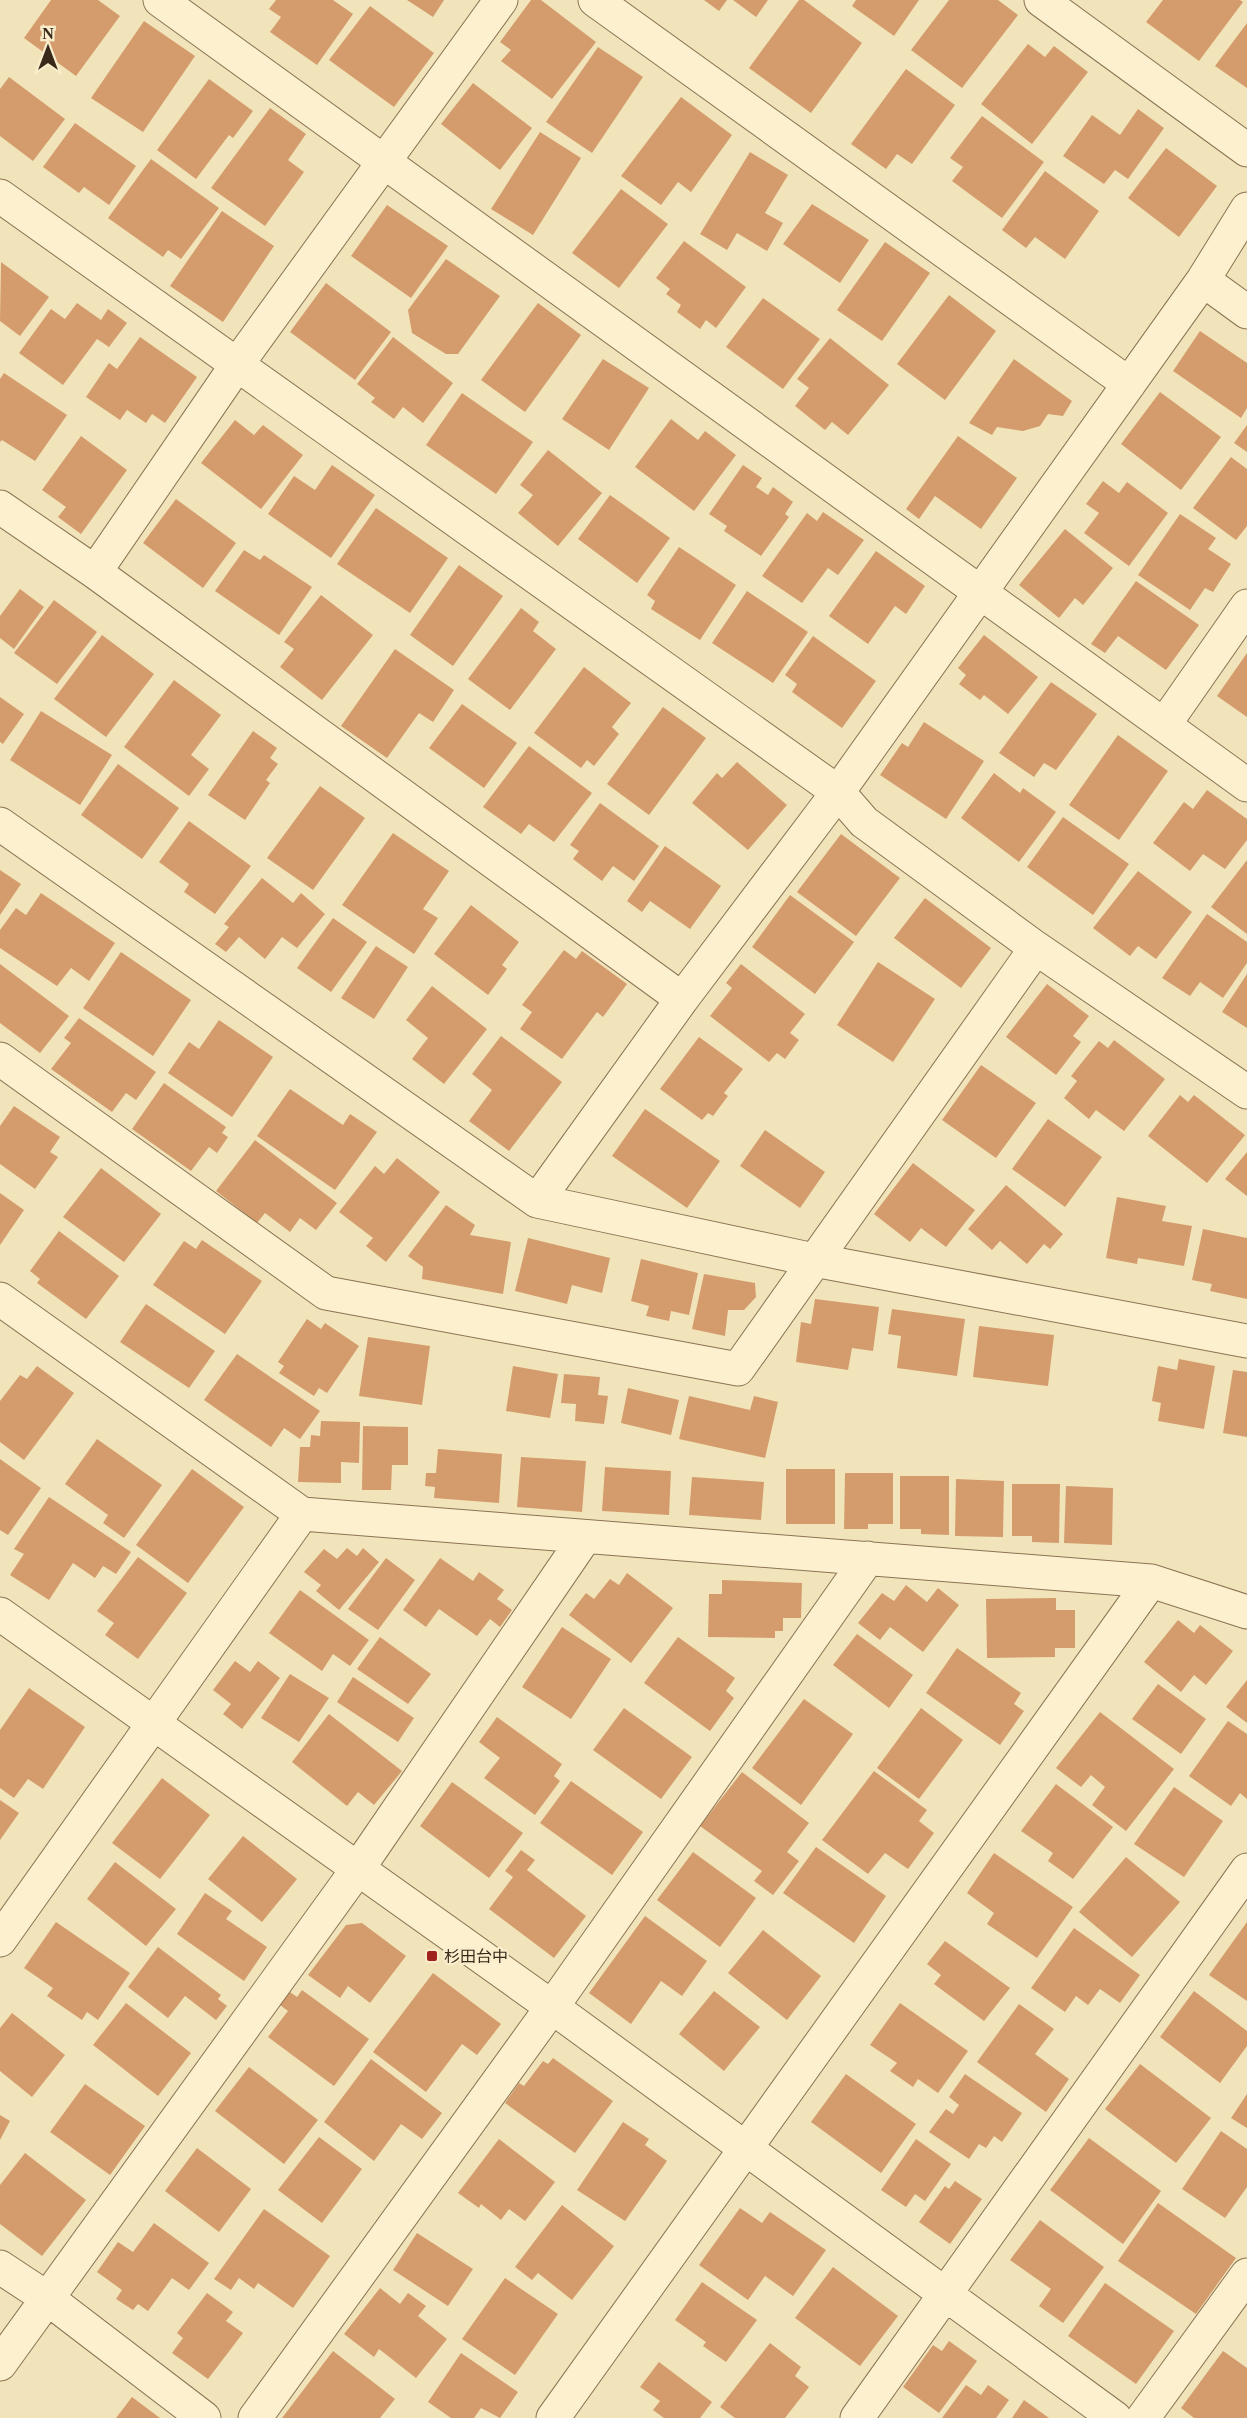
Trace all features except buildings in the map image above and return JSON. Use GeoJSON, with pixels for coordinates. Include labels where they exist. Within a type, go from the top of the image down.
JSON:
{"type":"FeatureCollection","features":[{"type":"Feature","properties":{"kind":"street"},"geometry":{"type":"LineString","coordinates":[[160,0],[384,164],[1247,785]]}},
{"type":"Feature","properties":{"kind":"street"},"geometry":{"type":"LineString","coordinates":[[95,572],[236,366],[501,0]]}},
{"type":"Feature","properties":{"kind":"street"},"geometry":{"type":"LineString","coordinates":[[595,0],[1129,384]]}},
{"type":"Feature","properties":{"kind":"street"},"geometry":{"type":"LineString","coordinates":[[1041,0],[1247,150]]}},
{"type":"Feature","properties":{"kind":"street"},"geometry":{"type":"LineString","coordinates":[[0,196],[838,792],[864,822],[1036,948],[1247,1092]]}},
{"type":"Feature","properties":{"kind":"street"},"geometry":{"type":"LineString","coordinates":[[537,1201],[682,999],[838,792],[1203,280],[1247,209]]}},
{"type":"Feature","properties":{"kind":"street"},"geometry":{"type":"LineString","coordinates":[[1203,280],[1247,312]]}},
{"type":"Feature","properties":{"kind":"street"},"geometry":{"type":"LineString","coordinates":[[0,507],[95,572],[682,999]]}},
{"type":"Feature","properties":{"kind":"street"},"geometry":{"type":"LineString","coordinates":[[1164,725],[1247,606]]}},
{"type":"Feature","properties":{"kind":"street"},"geometry":{"type":"LineString","coordinates":[[0,824],[537,1201],[814,1260],[1247,1341]]}},
{"type":"Feature","properties":{"kind":"street"},"geometry":{"type":"LineString","coordinates":[[0,1059],[326,1293],[738,1369],[1036,948]]}},
{"type":"Feature","properties":{"kind":"street"},"geometry":{"type":"LineString","coordinates":[[0,1299],[302,1514],[1151,1581],[1247,1612]]}},
{"type":"Feature","properties":{"kind":"street"},"geometry":{"type":"LineString","coordinates":[[0,1940],[302,1514]]}},
{"type":"Feature","properties":{"kind":"street"},"geometry":{"type":"LineString","coordinates":[[0,2364],[357,1870],[585,1538]]}},
{"type":"Feature","properties":{"kind":"street"},"geometry":{"type":"LineString","coordinates":[[255,2418],[552,2007],[868,1558]]}},
{"type":"Feature","properties":{"kind":"street"},"geometry":{"type":"LineString","coordinates":[[553,2418],[1151,1581]]}},
{"type":"Feature","properties":{"kind":"street"},"geometry":{"type":"LineString","coordinates":[[0,1614],[748,2148],[1115,2418]]}},
{"type":"Feature","properties":{"kind":"street"},"geometry":{"type":"LineString","coordinates":[[857,2418],[1247,1870]]}},
{"type":"Feature","properties":{"kind":"street"},"geometry":{"type":"LineString","coordinates":[[0,2267],[47,2298],[204,2418]]}},
{"type":"Feature","properties":{"kind":"street"},"geometry":{"type":"LineString","coordinates":[[1143,2418],[1247,2275]]}},
{"type":"Feature","properties":{"kind":"place","name":"杉田台中"},"geometry":{"type":"Point","coordinates":[432,1956]}}]}
